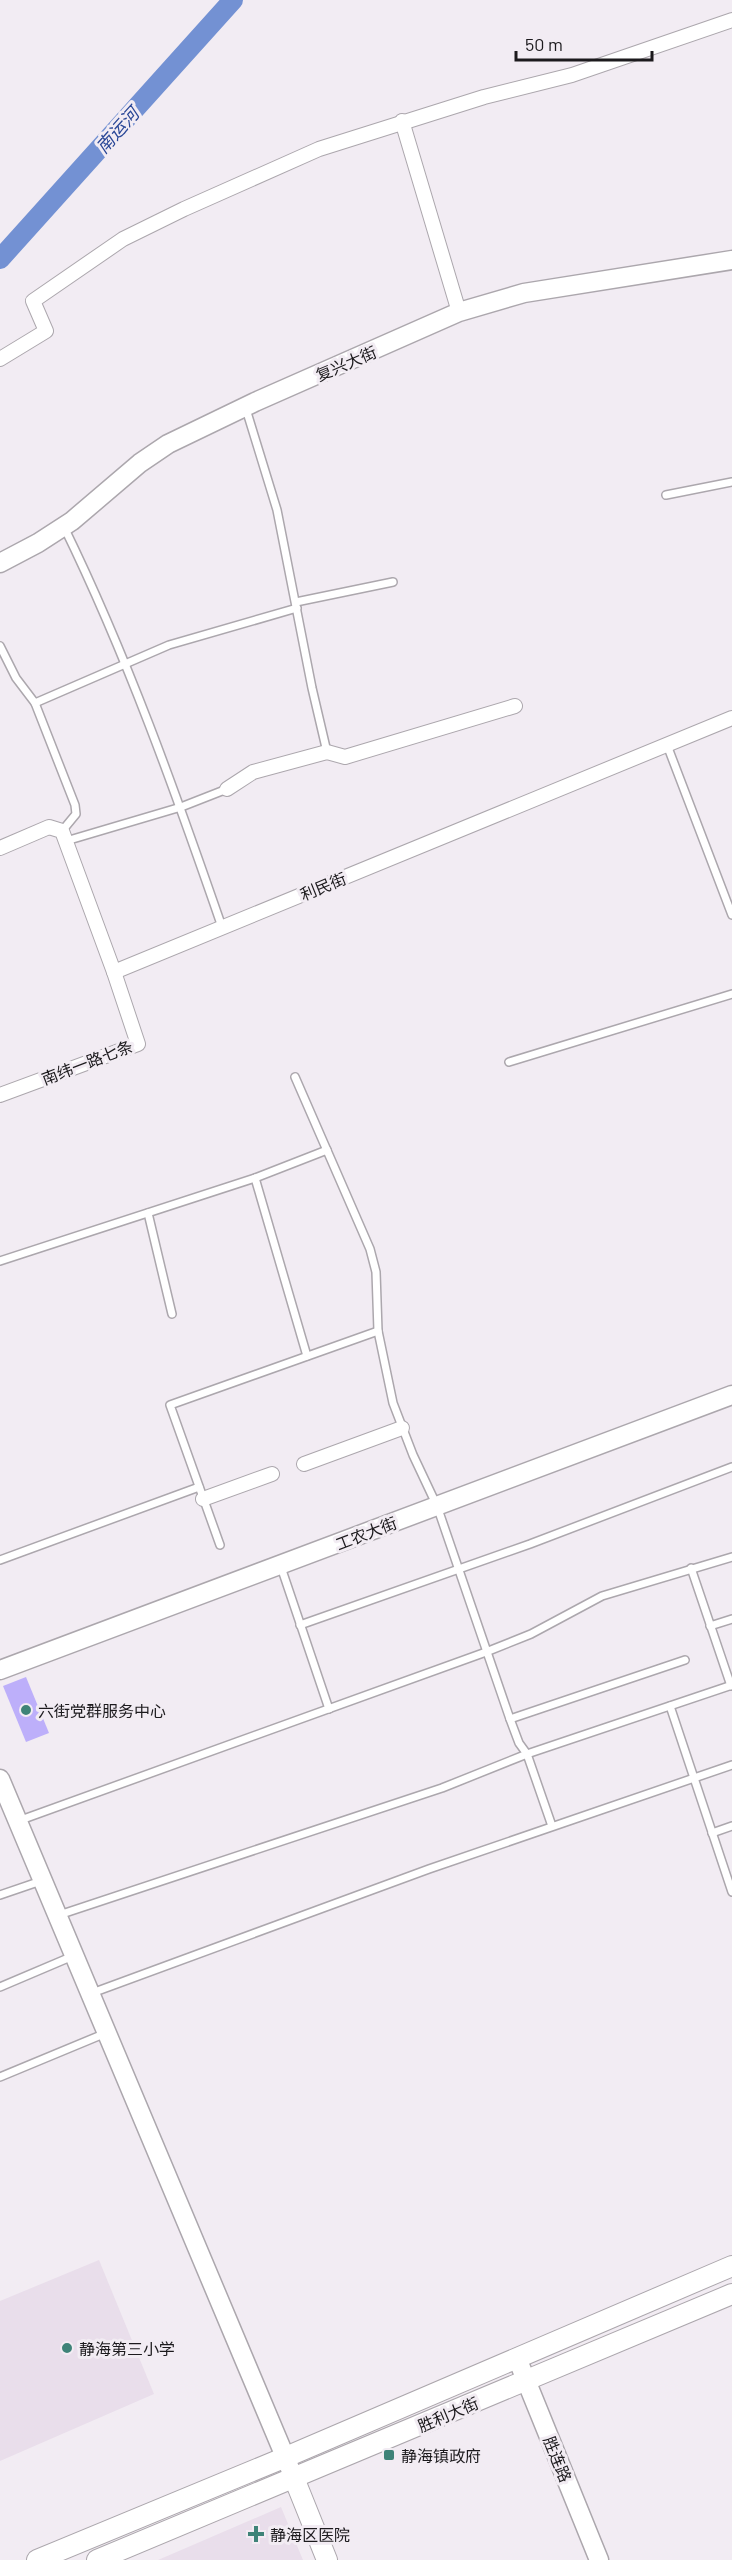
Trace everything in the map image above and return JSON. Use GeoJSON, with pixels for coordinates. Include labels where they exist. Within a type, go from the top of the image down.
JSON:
{"type":"FeatureCollection","features":[{"type":"Feature","properties":{"kind":"main road"},"geometry":{"type":"LineString","coordinates":[[37,2560],[286,2457],[732,2266]]}},
{"type":"Feature","properties":{"kind":"main road","name":"胜利大街"},"geometry":{"type":"LineString","coordinates":[[97,2560],[732,2294]]}},
{"type":"Feature","properties":{"kind":"main road"},"geometry":{"type":"LineString","coordinates":[[294,2478],[327,2560]]}},
{"type":"Feature","properties":{"kind":"street"},"geometry":{"type":"LineString","coordinates":[[0,359],[46,331],[33,301],[123,239],[184,209],[319,149],[402,121],[518,87],[572,75],[732,20]]}},
{"type":"Feature","properties":{"kind":"street"},"geometry":{"type":"LineString","coordinates":[[402,121],[459,312]]}},
{"type":"Feature","properties":{"kind":"street","name":"复兴大街"},"geometry":{"type":"LineString","coordinates":[[0,563],[64,526],[168,444],[245,407],[459,312],[524,293],[732,260]]}},
{"type":"Feature","properties":{"kind":"street"},"geometry":{"type":"LineString","coordinates":[[226,789],[253,772],[327,752],[345,757],[515,706]]}},
{"type":"Feature","properties":{"kind":"street","name":"利民街"},"geometry":{"type":"LineString","coordinates":[[114,972],[732,718]]}},
{"type":"Feature","properties":{"kind":"street"},"geometry":{"type":"LineString","coordinates":[[0,848],[49,827],[64,836],[114,972]]}},
{"type":"Feature","properties":{"kind":"street","name":"南纬一路七条"},"geometry":{"type":"LineString","coordinates":[[0,1095],[138,1044],[114,972]]}},
{"type":"Feature","properties":{"kind":"street","name":"工农大街"},"geometry":{"type":"LineString","coordinates":[[0,1670],[732,1395]]}},
{"type":"Feature","properties":{"kind":"street"},"geometry":{"type":"LineString","coordinates":[[304,1464],[402,1428]]}},
{"type":"Feature","properties":{"kind":"street"},"geometry":{"type":"LineString","coordinates":[[202,1493],[272,1474]]}},
{"type":"Feature","properties":{"kind":"street"},"geometry":{"type":"LineString","coordinates":[[0,1779],[5,1804],[18,1821],[92,1993],[294,2478]]}},
{"type":"Feature","properties":{"kind":"street","name":"胜连路"},"geometry":{"type":"LineString","coordinates":[[517,2358],[599,2560]]}},
{"type":"Feature","properties":{"kind":"lane"},"geometry":{"type":"LineString","coordinates":[[245,407],[277,510],[327,752]]}},
{"type":"Feature","properties":{"kind":"lane"},"geometry":{"type":"LineString","coordinates":[[666,495],[732,482]]}},
{"type":"Feature","properties":{"kind":"lane"},"geometry":{"type":"LineString","coordinates":[[64,526],[126,663],[181,807],[222,927]]}},
{"type":"Feature","properties":{"kind":"lane"},"geometry":{"type":"LineString","coordinates":[[35,703],[169,645],[297,605],[393,582]]}},
{"type":"Feature","properties":{"kind":"lane"},"geometry":{"type":"LineString","coordinates":[[0,646],[16,678],[35,703],[75,805],[76,814],[64,836]]}},
{"type":"Feature","properties":{"kind":"lane"},"geometry":{"type":"LineString","coordinates":[[667,745],[732,915]]}},
{"type":"Feature","properties":{"kind":"lane"},"geometry":{"type":"LineString","coordinates":[[64,836],[181,807],[226,789]]}},
{"type":"Feature","properties":{"kind":"lane"},"geometry":{"type":"LineString","coordinates":[[509,1062],[732,994]]}},
{"type":"Feature","properties":{"kind":"lane"},"geometry":{"type":"LineString","coordinates":[[295,1077],[370,1249],[376,1272],[378,1331],[393,1403],[437,1506],[486,1653],[519,1743],[527,1754],[552,1826]]}},
{"type":"Feature","properties":{"kind":"lane"},"geometry":{"type":"LineString","coordinates":[[0,1262],[255,1178],[327,1150]]}},
{"type":"Feature","properties":{"kind":"lane"},"geometry":{"type":"LineString","coordinates":[[255,1178],[307,1356]]}},
{"type":"Feature","properties":{"kind":"lane"},"geometry":{"type":"LineString","coordinates":[[148,1213],[172,1314]]}},
{"type":"Feature","properties":{"kind":"lane"},"geometry":{"type":"LineString","coordinates":[[220,1545],[170,1406],[378,1331]]}},
{"type":"Feature","properties":{"kind":"lane"},"geometry":{"type":"LineString","coordinates":[[300,1625],[530,1544],[732,1467]]}},
{"type":"Feature","properties":{"kind":"lane"},"geometry":{"type":"LineString","coordinates":[[0,1560],[202,1493]]}},
{"type":"Feature","properties":{"kind":"lane"},"geometry":{"type":"LineString","coordinates":[[18,1821],[486,1653],[531,1634],[603,1596],[732,1557]]}},
{"type":"Feature","properties":{"kind":"lane"},"geometry":{"type":"LineString","coordinates":[[280,1565],[329,1709]]}},
{"type":"Feature","properties":{"kind":"lane"},"geometry":{"type":"LineString","coordinates":[[58,1915],[442,1788],[527,1754],[731,1685],[691,1568]]}},
{"type":"Feature","properties":{"kind":"lane"},"geometry":{"type":"LineString","coordinates":[[710,1626],[732,1619]]}},
{"type":"Feature","properties":{"kind":"lane"},"geometry":{"type":"LineString","coordinates":[[510,1719],[686,1660]]}},
{"type":"Feature","properties":{"kind":"lane"},"geometry":{"type":"LineString","coordinates":[[670,1706],[732,1892]]}},
{"type":"Feature","properties":{"kind":"lane"},"geometry":{"type":"LineString","coordinates":[[92,1993],[418,1873],[732,1765]]}},
{"type":"Feature","properties":{"kind":"lane"},"geometry":{"type":"LineString","coordinates":[[712,1833],[732,1826]]}},
{"type":"Feature","properties":{"kind":"lane"},"geometry":{"type":"LineString","coordinates":[[0,1895],[43,1880]]}},
{"type":"Feature","properties":{"kind":"lane"},"geometry":{"type":"LineString","coordinates":[[0,1987],[75,1955]]}},
{"type":"Feature","properties":{"kind":"lane"},"geometry":{"type":"LineString","coordinates":[[0,2077],[108,2032]]}},
{"type":"Feature","properties":{"kind":"shaded area","name":"静海第三小学"},"geometry":{"type":"Polygon","coordinates":[[[99,2260],[154,2394],[0,2461],[0,2301],[99,2260]]]}},
{"type":"Feature","properties":{"kind":"shaded area","name":"静海区医院"},"geometry":{"type":"Polygon","coordinates":[[[281,2507],[303,2560],[158,2560],[281,2507]]]}},
{"type":"Feature","properties":{"kind":"building","name":"六街党群服务中心"},"geometry":{"type":"Polygon","coordinates":[[[26,1677],[49,1733],[26,1742],[3,1686],[26,1677]]]}},
{"type":"Feature","properties":{"kind":"waterway","name":"南运河"},"geometry":{"type":"LineString","coordinates":[[0,259],[233,0]]}},
{"type":"Feature","properties":{"kind":"place","name":"六街党群服务中心"},"geometry":{"type":"Point","coordinates":[26,1710]}},
{"type":"Feature","properties":{"kind":"place","name":"静海第三小学"},"geometry":{"type":"Point","coordinates":[67,2348]}},
{"type":"Feature","properties":{"kind":"place","name":"静海镇政府"},"geometry":{"type":"Point","coordinates":[389,2455]}},
{"type":"Feature","properties":{"kind":"place","name":"静海区医院"},"geometry":{"type":"Point","coordinates":[256,2534]}}]}
